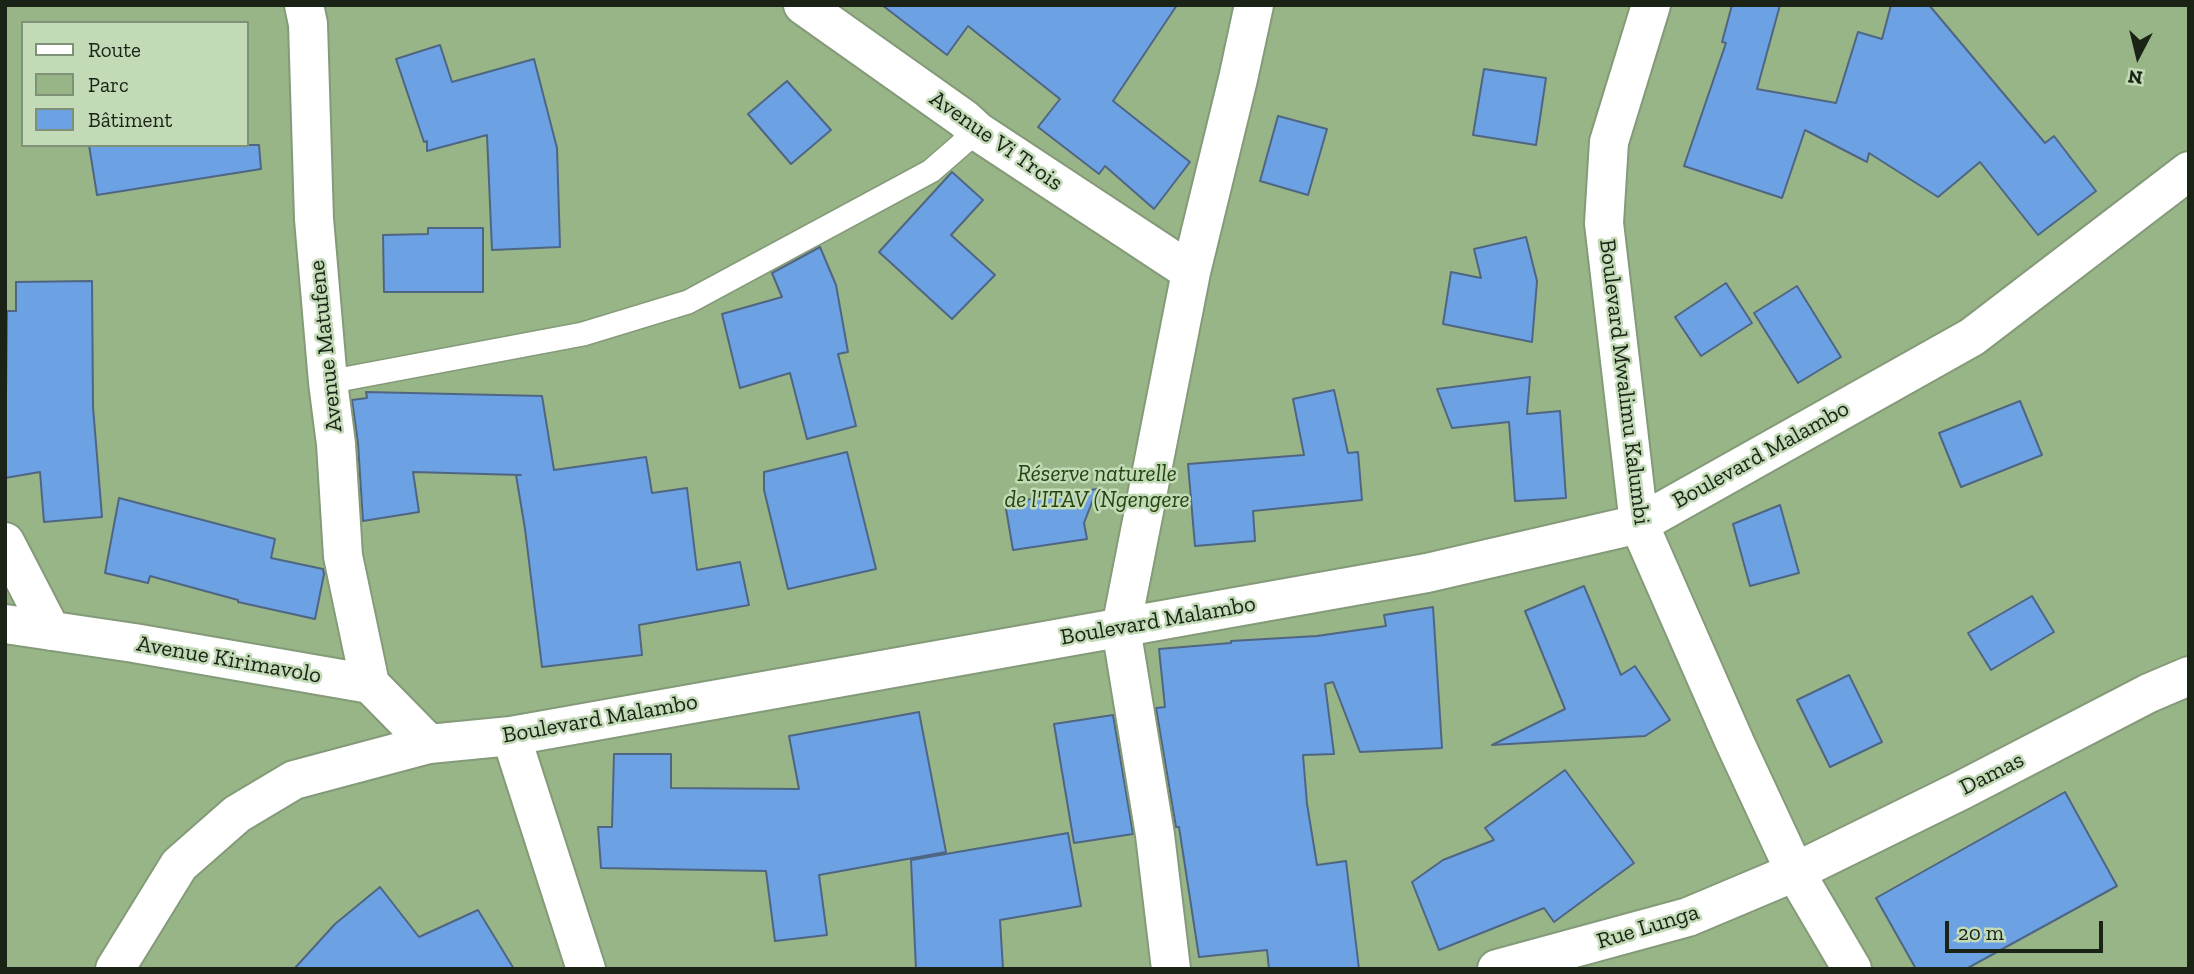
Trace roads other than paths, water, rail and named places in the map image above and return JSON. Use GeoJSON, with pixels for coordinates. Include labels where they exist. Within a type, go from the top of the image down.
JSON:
{"type":"FeatureCollection","features":[{"type":"Feature","properties":{"kind":"street","name":"Avenue Matufene"},"geometry":{"type":"LineString","coordinates":[[304,5],[308,24],[314,219],[336,444],[343,556],[370,684]]}},
{"type":"Feature","properties":{"kind":"street","name":"Avenue Vi Trois"},"geometry":{"type":"LineString","coordinates":[[803,5],[977,131],[1191,272]]}},
{"type":"Feature","properties":{"kind":"street"},"geometry":{"type":"LineString","coordinates":[[1171,969],[1155,835],[1121,628],[1191,272],[1254,5]]}},
{"type":"Feature","properties":{"kind":"street","name":"Boulevard Mwalimu Kalumbi"},"geometry":{"type":"LineString","coordinates":[[1651,5],[1609,142],[1604,223],[1639,524],[1795,872],[1852,969]]}},
{"type":"Feature","properties":{"kind":"street","name":"Boulevard Malambo"},"geometry":{"type":"LineString","coordinates":[[115,969],[179,865],[237,814],[294,780],[429,744],[511,736],[1427,573],[1639,524],[1972,337],[2189,171]]}},
{"type":"Feature","properties":{"kind":"street"},"geometry":{"type":"LineString","coordinates":[[5,542],[51,631]]}},
{"type":"Feature","properties":{"kind":"street","name":"Avenue Kirimavolo"},"geometry":{"type":"LineString","coordinates":[[5,624],[135,643],[370,684]]}},
{"type":"Feature","properties":{"kind":"street","name":"Damas"},"geometry":{"type":"LineString","coordinates":[[1795,872],[1962,790],[2149,692],[2189,676]]}},
{"type":"Feature","properties":{"kind":"street"},"geometry":{"type":"LineString","coordinates":[[370,684],[429,744]]}},
{"type":"Feature","properties":{"kind":"street"},"geometry":{"type":"LineString","coordinates":[[511,736],[586,969]]}},
{"type":"Feature","properties":{"kind":"street","name":"Rue Lunga"},"geometry":{"type":"LineString","coordinates":[[1497,969],[1688,917],[1795,872]]}},
{"type":"Feature","properties":{"kind":"lane"},"geometry":{"type":"LineString","coordinates":[[328,382],[583,334],[688,302],[930,171],[977,131]]}},
{"type":"Feature","properties":{"kind":"park label","name":"Réserve naturelle de l'ITAV (Ngengere"},"geometry":{"type":"Point","coordinates":[1097,487]}}]}
